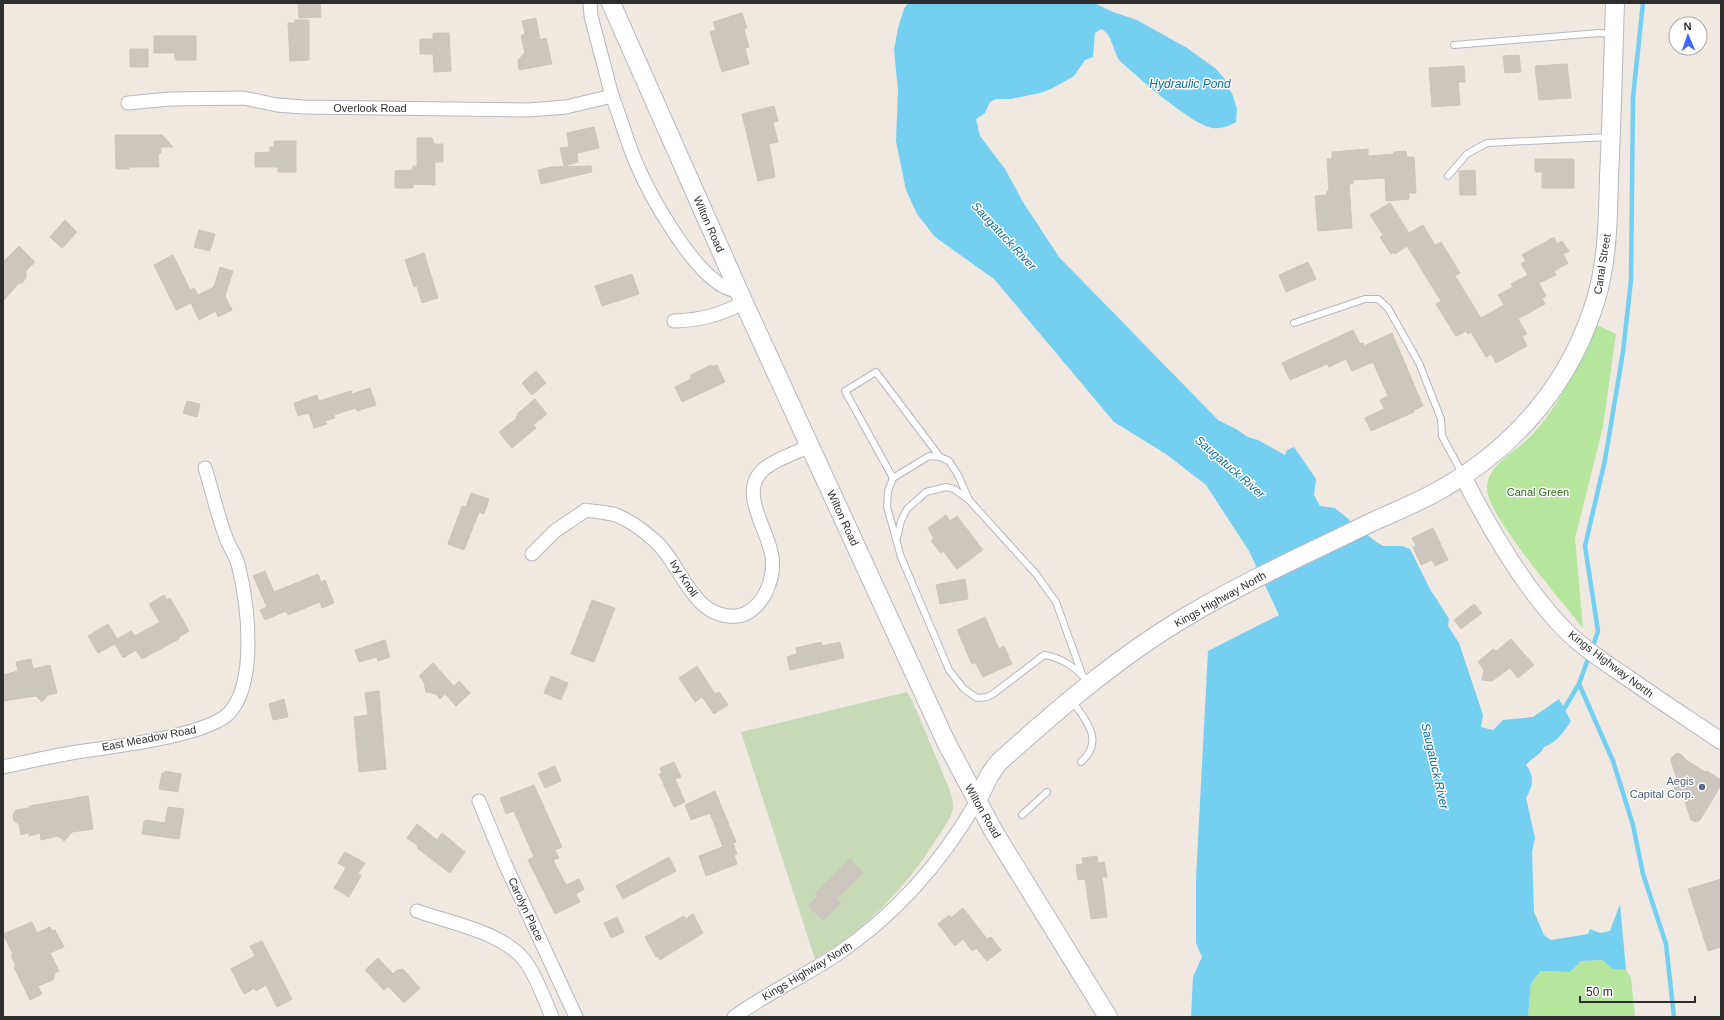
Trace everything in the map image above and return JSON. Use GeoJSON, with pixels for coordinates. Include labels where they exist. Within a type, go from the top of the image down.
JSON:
{"type":"FeatureCollection","features":[{"type":"Feature","properties":{"kind":"main road","name":"Wilton Road"},"geometry":{"type":"LineString","coordinates":[[611,3],[742,298],[946,742],[976,801],[1108,1017]]}},
{"type":"Feature","properties":{"kind":"main road","name":"Canal Street"},"geometry":{"type":"LineString","coordinates":[[1463,476],[1502,447],[1531,419],[1559,381],[1584,333],[1598,294],[1605,256],[1611,137],[1615,3]]}},
{"type":"Feature","properties":{"kind":"main road","name":"Kings Highway North"},"geometry":{"type":"LineString","coordinates":[[976,801],[989,776],[998,763],[1070,699],[1086,679],[1165,630],[1253,580],[1435,492],[1463,476]]}},
{"type":"Feature","properties":{"kind":"street"},"geometry":{"type":"LineString","coordinates":[[590,3],[591,16],[612,96],[637,165],[673,230],[693,257],[716,282],[742,298],[718,315],[693,320],[674,321]]}},
{"type":"Feature","properties":{"kind":"street","name":"Overlook Road"},"geometry":{"type":"LineString","coordinates":[[128,103],[170,99],[244,98],[277,105],[303,107],[529,110],[566,107],[612,96]]}},
{"type":"Feature","properties":{"kind":"street","name":"Ivy Knoll"},"geometry":{"type":"LineString","coordinates":[[532,554],[554,531],[586,510],[616,515],[654,540],[668,553],[693,595],[704,606],[717,614],[729,617],[741,616],[760,602],[769,584],[772,570],[771,551],[753,494],[754,482],[765,468],[810,446]]}},
{"type":"Feature","properties":{"kind":"street","name":"East Meadow Road"},"geometry":{"type":"LineString","coordinates":[[3,767],[64,754],[178,735],[220,721],[236,704],[243,687],[247,646],[247,619],[238,564],[225,536],[205,468]]}},
{"type":"Feature","properties":{"kind":"street","name":"Kings Highway North"},"geometry":{"type":"LineString","coordinates":[[1463,476],[1489,523],[1532,589],[1553,616],[1574,638],[1620,673],[1721,741]]}},
{"type":"Feature","properties":{"kind":"street","name":"Carolyn Place"},"geometry":{"type":"LineString","coordinates":[[479,801],[505,864],[576,1017]]}},
{"type":"Feature","properties":{"kind":"street","name":"Kings Highway North"},"geometry":{"type":"LineString","coordinates":[[734,1017],[755,1002],[835,955],[881,920],[918,882],[958,834],[976,801]]}},
{"type":"Feature","properties":{"kind":"street"},"geometry":{"type":"LineString","coordinates":[[417,911],[485,934],[512,948],[529,967],[552,1017]]}},
{"type":"Feature","properties":{"kind":"lane"},"geometry":{"type":"LineString","coordinates":[[1454,45],[1599,33],[1614,34]]}},
{"type":"Feature","properties":{"kind":"lane"},"geometry":{"type":"LineString","coordinates":[[1448,176],[1467,154],[1487,143],[1611,137]]}},
{"type":"Feature","properties":{"kind":"lane"},"geometry":{"type":"LineString","coordinates":[[1294,324],[1365,299],[1378,299],[1388,308],[1419,363],[1441,419],[1442,436],[1463,476]]}},
{"type":"Feature","properties":{"kind":"lane"},"geometry":{"type":"LineString","coordinates":[[894,478],[845,391],[876,372],[940,457]]}},
{"type":"Feature","properties":{"kind":"lane"},"geometry":{"type":"LineString","coordinates":[[969,500],[958,474],[950,461],[940,457],[928,456],[894,478],[888,492],[887,507],[901,557],[949,670],[955,680],[970,694],[982,698],[993,694],[1044,655],[1055,656],[1086,679]]}},
{"type":"Feature","properties":{"kind":"lane"},"geometry":{"type":"LineString","coordinates":[[896,539],[901,521],[907,509],[926,492],[946,487],[954,489],[969,500],[1036,574],[1056,602],[1086,679]]}},
{"type":"Feature","properties":{"kind":"lane"},"geometry":{"type":"LineString","coordinates":[[1070,699],[1091,728],[1092,740],[1089,755],[1081,762]]}},
{"type":"Feature","properties":{"kind":"lane"},"geometry":{"type":"LineString","coordinates":[[1022,815],[1047,792]]}},
{"type":"Feature","properties":{"kind":"green space","name":"Canal Green"},"geometry":{"type":"Polygon","coordinates":[[[1597,325],[1616,334],[1603,426],[1575,538],[1583,628],[1544,580],[1513,538],[1500,519],[1491,502],[1487,489],[1488,481],[1496,467],[1528,439],[1539,427],[1559,399],[1597,325]]]}},
{"type":"Feature","properties":{"kind":"green space"},"geometry":{"type":"Polygon","coordinates":[[[907,692],[912,700],[949,788],[953,804],[952,813],[913,873],[884,906],[851,935],[815,959],[741,732],[907,692]]]}},
{"type":"Feature","properties":{"kind":"green space"},"geometry":{"type":"Polygon","coordinates":[[[1603,960],[1613,969],[1626,970],[1631,978],[1635,1017],[1528,1017],[1531,983],[1541,971],[1570,972],[1580,961],[1603,960]]]}},
{"type":"Feature","properties":{"kind":"water"},"geometry":{"type":"Polygon","coordinates":[[[908,3],[1094,3],[1113,12],[1137,20],[1187,48],[1215,68],[1224,78],[1233,96],[1237,109],[1236,122],[1228,126],[1213,128],[1192,119],[1164,99],[1138,77],[1119,60],[1110,38],[1105,31],[1101,29],[1095,33],[1093,57],[1085,60],[1074,76],[1051,89],[1040,93],[1011,99],[996,99],[990,102],[985,113],[976,119],[980,136],[1005,169],[1023,202],[1059,257],[1218,420],[1285,455],[1287,450],[1294,447],[1316,479],[1314,495],[1320,506],[1335,508],[1383,546],[1402,546],[1410,549],[1430,589],[1449,619],[1448,626],[1459,643],[1483,715],[1481,727],[1493,730],[1503,720],[1533,717],[1559,699],[1571,721],[1560,736],[1544,747],[1526,765],[1532,778],[1530,789],[1526,798],[1535,838],[1532,852],[1534,912],[1544,935],[1551,940],[1588,934],[1590,929],[1600,933],[1610,931],[1620,904],[1626,970],[1613,969],[1602,960],[1581,961],[1570,972],[1541,971],[1531,983],[1528,1017],[1191,1017],[1193,977],[1202,957],[1196,943],[1196,878],[1208,651],[1279,615],[1249,551],[1206,485],[1166,454],[1114,422],[994,279],[935,237],[917,214],[906,190],[896,141],[898,90],[894,50],[898,28],[904,9],[908,3]]]}},
{"type":"Feature","properties":{"kind":"building"},"geometry":{"type":"Polygon","coordinates":[[[298,3],[320,3],[321,17],[299,18],[298,3]]]}},
{"type":"Feature","properties":{"kind":"building"},"geometry":{"type":"Polygon","coordinates":[[[742,13],[747,28],[744,29],[749,47],[745,48],[749,64],[722,72],[710,32],[716,30],[713,22],[742,13]]]}},
{"type":"Feature","properties":{"kind":"building"},"geometry":{"type":"Polygon","coordinates":[[[536,18],[540,40],[546,38],[552,64],[519,70],[518,60],[525,53],[521,36],[525,34],[522,21],[536,18]]]}},
{"type":"Feature","properties":{"kind":"building"},"geometry":{"type":"Polygon","coordinates":[[[295,20],[309,20],[309,60],[290,61],[288,23],[295,23],[295,20]]]}},
{"type":"Feature","properties":{"kind":"building"},"geometry":{"type":"Polygon","coordinates":[[[433,33],[449,33],[451,71],[434,72],[433,54],[420,54],[420,39],[433,39],[433,33]]]}},
{"type":"Feature","properties":{"kind":"building"},"geometry":{"type":"Polygon","coordinates":[[[154,36],[196,36],[196,60],[175,60],[175,53],[154,53],[154,36]]]}},
{"type":"Feature","properties":{"kind":"building"},"geometry":{"type":"Polygon","coordinates":[[[130,49],[148,49],[148,67],[130,67],[130,49]]]}},
{"type":"Feature","properties":{"kind":"building"},"geometry":{"type":"Polygon","coordinates":[[[1519,55],[1521,72],[1505,73],[1503,56],[1519,55]]]}},
{"type":"Feature","properties":{"kind":"building"},"geometry":{"type":"Polygon","coordinates":[[[1567,64],[1571,98],[1539,100],[1535,66],[1567,64]]]}},
{"type":"Feature","properties":{"kind":"building"},"geometry":{"type":"Polygon","coordinates":[[[1464,66],[1465,82],[1458,82],[1460,105],[1432,107],[1429,68],[1464,66]]]}},
{"type":"Feature","properties":{"kind":"building"},"geometry":{"type":"Polygon","coordinates":[[[774,106],[778,121],[773,122],[778,142],[769,144],[775,177],[758,181],[742,114],[774,106]]]}},
{"type":"Feature","properties":{"kind":"building"},"geometry":{"type":"Polygon","coordinates":[[[594,127],[599,148],[577,153],[578,162],[564,166],[560,148],[569,147],[567,133],[594,127]]]}},
{"type":"Feature","properties":{"kind":"building"},"geometry":{"type":"Polygon","coordinates":[[[115,135],[162,135],[173,147],[161,147],[161,153],[158,153],[159,167],[129,167],[129,169],[116,169],[115,135]]]}},
{"type":"Feature","properties":{"kind":"building"},"geometry":{"type":"Polygon","coordinates":[[[417,138],[432,138],[434,144],[443,144],[443,162],[435,162],[435,185],[413,184],[413,188],[395,188],[395,171],[412,170],[413,166],[417,166],[417,138]]]}},
{"type":"Feature","properties":{"kind":"building"},"geometry":{"type":"Polygon","coordinates":[[[274,141],[296,141],[296,172],[278,172],[278,167],[255,167],[255,153],[270,152],[270,147],[274,147],[274,141]]]}},
{"type":"Feature","properties":{"kind":"building"},"geometry":{"type":"Polygon","coordinates":[[[1368,149],[1368,156],[1394,154],[1394,152],[1406,151],[1407,157],[1414,157],[1416,193],[1409,193],[1409,199],[1386,201],[1385,178],[1353,180],[1353,184],[1349,184],[1352,228],[1318,231],[1315,196],[1327,195],[1327,191],[1329,191],[1327,159],[1332,159],[1332,152],[1368,149]]]}},
{"type":"Feature","properties":{"kind":"building"},"geometry":{"type":"Polygon","coordinates":[[[1535,159],[1574,159],[1574,188],[1542,188],[1542,172],[1535,172],[1535,159]]]}},
{"type":"Feature","properties":{"kind":"building"},"geometry":{"type":"Polygon","coordinates":[[[591,166],[592,172],[541,184],[538,170],[551,167],[591,166]]]}},
{"type":"Feature","properties":{"kind":"building"},"geometry":{"type":"Polygon","coordinates":[[[1475,170],[1476,195],[1460,195],[1459,171],[1475,170]]]}},
{"type":"Feature","properties":{"kind":"building"},"geometry":{"type":"Polygon","coordinates":[[[1390,203],[1409,233],[1423,225],[1435,245],[1441,242],[1460,273],[1455,276],[1481,318],[1504,305],[1498,295],[1513,287],[1511,284],[1528,275],[1521,264],[1526,261],[1522,255],[1554,237],[1557,244],[1562,241],[1569,251],[1563,254],[1568,263],[1554,271],[1556,275],[1539,283],[1546,296],[1542,298],[1545,304],[1518,319],[1527,334],[1522,336],[1527,346],[1496,363],[1491,354],[1486,357],[1471,332],[1468,334],[1466,331],[1457,336],[1455,335],[1436,304],[1441,301],[1407,246],[1395,254],[1394,252],[1391,254],[1380,237],[1383,235],[1370,215],[1390,203]]]}},
{"type":"Feature","properties":{"kind":"building"},"geometry":{"type":"Polygon","coordinates":[[[65,220],[77,232],[62,248],[50,237],[65,220]]]}},
{"type":"Feature","properties":{"kind":"building"},"geometry":{"type":"Polygon","coordinates":[[[199,230],[215,234],[210,251],[194,247],[199,230]]]}},
{"type":"Feature","properties":{"kind":"building"},"geometry":{"type":"Polygon","coordinates":[[[19,246],[35,262],[26,271],[26,278],[22,283],[19,283],[3,301],[3,262],[19,246]]]}},
{"type":"Feature","properties":{"kind":"building"},"geometry":{"type":"Polygon","coordinates":[[[424,253],[438,298],[422,303],[417,286],[414,287],[405,260],[424,253]]]}},
{"type":"Feature","properties":{"kind":"building"},"geometry":{"type":"Polygon","coordinates":[[[173,255],[190,290],[194,288],[198,295],[214,287],[220,267],[233,271],[225,296],[232,310],[218,317],[216,311],[199,320],[191,303],[176,310],[154,265],[173,255]]]}},
{"type":"Feature","properties":{"kind":"building"},"geometry":{"type":"Polygon","coordinates":[[[1308,262],[1316,279],[1286,292],[1279,275],[1308,262]]]}},
{"type":"Feature","properties":{"kind":"building"},"geometry":{"type":"Polygon","coordinates":[[[632,274],[639,294],[602,306],[595,286],[632,274]]]}},
{"type":"Feature","properties":{"kind":"building"},"geometry":{"type":"Polygon","coordinates":[[[1353,330],[1360,344],[1363,343],[1364,346],[1392,333],[1423,406],[1414,410],[1414,412],[1371,431],[1365,418],[1384,409],[1380,400],[1388,396],[1373,362],[1352,371],[1346,359],[1329,367],[1327,364],[1290,380],[1282,363],[1353,330]]]}},
{"type":"Feature","properties":{"kind":"building"},"geometry":{"type":"Polygon","coordinates":[[[711,365],[712,367],[717,365],[725,382],[682,402],[675,387],[691,379],[691,375],[711,365]]]}},
{"type":"Feature","properties":{"kind":"building"},"geometry":{"type":"Polygon","coordinates":[[[536,371],[546,383],[532,395],[522,383],[536,371]]]}},
{"type":"Feature","properties":{"kind":"building"},"geometry":{"type":"Polygon","coordinates":[[[370,388],[376,405],[357,411],[356,408],[334,415],[335,418],[325,421],[327,424],[314,428],[309,413],[298,416],[294,403],[317,395],[319,401],[351,391],[352,394],[370,388]]]}},
{"type":"Feature","properties":{"kind":"building"},"geometry":{"type":"Polygon","coordinates":[[[535,399],[547,414],[533,425],[536,428],[512,448],[499,432],[516,419],[518,413],[535,399]]]}},
{"type":"Feature","properties":{"kind":"building"},"geometry":{"type":"Polygon","coordinates":[[[187,401],[200,404],[197,417],[183,413],[187,401]]]}},
{"type":"Feature","properties":{"kind":"building"},"geometry":{"type":"Polygon","coordinates":[[[471,493],[489,499],[484,514],[479,512],[464,550],[448,544],[462,506],[466,507],[471,493]]]}},
{"type":"Feature","properties":{"kind":"building"},"geometry":{"type":"Polygon","coordinates":[[[946,515],[950,521],[957,516],[983,550],[957,569],[943,551],[941,553],[931,541],[934,539],[928,528],[946,515]]]}},
{"type":"Feature","properties":{"kind":"building"},"geometry":{"type":"Polygon","coordinates":[[[1433,528],[1448,560],[1435,566],[1432,560],[1421,565],[1413,547],[1416,546],[1412,538],[1433,528]]]}},
{"type":"Feature","properties":{"kind":"building"},"geometry":{"type":"Polygon","coordinates":[[[265,571],[274,592],[318,574],[321,582],[325,580],[334,603],[322,608],[320,602],[288,615],[286,611],[265,620],[260,610],[267,607],[253,576],[265,571]]]}},
{"type":"Feature","properties":{"kind":"building"},"geometry":{"type":"Polygon","coordinates":[[[965,579],[968,599],[940,604],[936,585],[965,579]]]}},
{"type":"Feature","properties":{"kind":"building"},"geometry":{"type":"Polygon","coordinates":[[[164,595],[167,600],[170,598],[189,631],[179,637],[179,639],[142,659],[136,650],[123,658],[115,644],[98,653],[88,636],[108,624],[117,639],[131,631],[135,636],[160,622],[149,604],[164,595]]]}},
{"type":"Feature","properties":{"kind":"building"},"geometry":{"type":"Polygon","coordinates":[[[592,600],[615,608],[594,662],[571,654],[592,600]]]}},
{"type":"Feature","properties":{"kind":"building"},"geometry":{"type":"Polygon","coordinates":[[[1474,604],[1482,613],[1461,629],[1454,620],[1474,604]]]}},
{"type":"Feature","properties":{"kind":"building"},"geometry":{"type":"Polygon","coordinates":[[[985,617],[999,649],[1004,646],[1012,664],[983,677],[975,662],[972,664],[957,630],[985,617]]]}},
{"type":"Feature","properties":{"kind":"building"},"geometry":{"type":"Polygon","coordinates":[[[1511,639],[1534,665],[1518,678],[1510,668],[1492,681],[1482,680],[1484,670],[1478,662],[1493,649],[1496,651],[1511,639]]]}},
{"type":"Feature","properties":{"kind":"building"},"geometry":{"type":"Polygon","coordinates":[[[385,640],[390,657],[378,661],[377,657],[359,662],[355,650],[385,640]]]}},
{"type":"Feature","properties":{"kind":"building"},"geometry":{"type":"Polygon","coordinates":[[[821,642],[822,646],[840,642],[844,658],[790,670],[787,657],[797,654],[796,648],[821,642]]]}},
{"type":"Feature","properties":{"kind":"building"},"geometry":{"type":"Polygon","coordinates":[[[31,659],[33,669],[50,665],[57,693],[48,695],[42,702],[36,696],[3,701],[3,675],[18,671],[16,662],[31,659]]]}},
{"type":"Feature","properties":{"kind":"building"},"geometry":{"type":"Polygon","coordinates":[[[433,663],[454,686],[459,681],[470,693],[456,706],[445,694],[440,699],[436,694],[426,692],[424,682],[419,676],[433,663]]]}},
{"type":"Feature","properties":{"kind":"building"},"geometry":{"type":"Polygon","coordinates":[[[697,666],[715,694],[719,692],[728,705],[714,714],[702,697],[695,702],[679,678],[697,666]]]}},
{"type":"Feature","properties":{"kind":"building"},"geometry":{"type":"Polygon","coordinates":[[[551,676],[568,683],[561,700],[544,693],[551,676]]]}},
{"type":"Feature","properties":{"kind":"building"},"geometry":{"type":"Polygon","coordinates":[[[379,691],[386,769],[359,772],[354,717],[368,715],[365,693],[379,691]]]}},
{"type":"Feature","properties":{"kind":"building"},"geometry":{"type":"Polygon","coordinates":[[[284,699],[288,717],[273,720],[269,704],[284,699]]]}},
{"type":"Feature","properties":{"kind":"building"},"geometry":{"type":"Polygon","coordinates":[[[1677,753],[1705,772],[1707,771],[1721,780],[1721,785],[1711,802],[1700,820],[1696,822],[1691,820],[1684,798],[1676,796],[1673,792],[1677,779],[1671,761],[1672,757],[1677,753]]]}},
{"type":"Feature","properties":{"kind":"building"},"geometry":{"type":"Polygon","coordinates":[[[674,762],[681,777],[675,779],[685,802],[674,807],[659,774],[662,773],[660,768],[674,762]]]}},
{"type":"Feature","properties":{"kind":"building"},"geometry":{"type":"Polygon","coordinates":[[[555,766],[561,781],[545,788],[538,773],[555,766]]]}},
{"type":"Feature","properties":{"kind":"building"},"geometry":{"type":"Polygon","coordinates":[[[165,771],[181,774],[178,792],[159,789],[162,773],[165,773],[165,771]]]}},
{"type":"Feature","properties":{"kind":"building"},"geometry":{"type":"Polygon","coordinates":[[[534,785],[562,847],[555,850],[559,858],[553,860],[566,885],[579,879],[584,889],[576,894],[580,902],[555,914],[528,860],[534,857],[514,811],[506,814],[500,798],[534,785]]]}},
{"type":"Feature","properties":{"kind":"building"},"geometry":{"type":"Polygon","coordinates":[[[715,791],[736,842],[733,843],[737,854],[734,855],[737,864],[706,876],[699,856],[723,847],[710,813],[691,820],[685,805],[715,791]]]}},
{"type":"Feature","properties":{"kind":"building"},"geometry":{"type":"Polygon","coordinates":[[[88,796],[93,829],[72,832],[64,841],[58,836],[41,840],[40,833],[29,836],[29,833],[21,835],[19,824],[14,821],[13,815],[16,810],[29,808],[29,806],[88,796]]]}},
{"type":"Feature","properties":{"kind":"building"},"geometry":{"type":"Polygon","coordinates":[[[168,807],[184,809],[179,839],[142,834],[144,822],[146,820],[165,823],[168,807]]]}},
{"type":"Feature","properties":{"kind":"building"},"geometry":{"type":"Polygon","coordinates":[[[417,824],[437,840],[442,833],[465,852],[450,873],[418,849],[417,845],[407,838],[417,824]]]}},
{"type":"Feature","properties":{"kind":"building"},"geometry":{"type":"Polygon","coordinates":[[[345,852],[365,863],[358,874],[361,876],[349,897],[334,888],[346,868],[338,863],[345,852]]]}},
{"type":"Feature","properties":{"kind":"building"},"geometry":{"type":"Polygon","coordinates":[[[1097,856],[1098,863],[1104,862],[1107,877],[1102,877],[1107,917],[1091,919],[1085,879],[1078,880],[1076,865],[1083,864],[1082,858],[1097,856]]]}},
{"type":"Feature","properties":{"kind":"building"},"geometry":{"type":"Polygon","coordinates":[[[669,857],[676,871],[623,899],[616,886],[669,857]]]}},
{"type":"Feature","properties":{"kind":"building"},"geometry":{"type":"Polygon","coordinates":[[[850,859],[863,873],[836,899],[841,903],[823,920],[808,906],[818,896],[815,893],[850,859]]]}},
{"type":"Feature","properties":{"kind":"building"},"geometry":{"type":"Polygon","coordinates":[[[1721,879],[1721,947],[1708,951],[1688,889],[1721,879]]]}},
{"type":"Feature","properties":{"kind":"building"},"geometry":{"type":"Polygon","coordinates":[[[963,908],[987,939],[991,937],[1001,950],[987,961],[976,948],[972,951],[963,939],[954,945],[938,924],[949,915],[951,918],[963,908]]]}},
{"type":"Feature","properties":{"kind":"building"},"geometry":{"type":"Polygon","coordinates":[[[693,914],[703,933],[660,960],[658,956],[656,957],[645,937],[684,916],[686,919],[693,914]]]}},
{"type":"Feature","properties":{"kind":"building"},"geometry":{"type":"Polygon","coordinates":[[[617,917],[624,932],[611,938],[604,923],[617,917]]]}},
{"type":"Feature","properties":{"kind":"building"},"geometry":{"type":"Polygon","coordinates":[[[32,922],[37,933],[50,927],[52,931],[55,930],[64,947],[50,953],[59,971],[55,973],[53,980],[38,986],[42,994],[30,1000],[14,967],[16,966],[11,955],[13,954],[3,934],[32,922]]]}},
{"type":"Feature","properties":{"kind":"building"},"geometry":{"type":"Polygon","coordinates":[[[262,941],[292,999],[277,1007],[266,985],[256,991],[255,988],[244,994],[231,969],[255,956],[250,946],[262,941]]]}},
{"type":"Feature","properties":{"kind":"building"},"geometry":{"type":"Polygon","coordinates":[[[378,958],[393,974],[397,970],[403,969],[420,988],[404,1003],[388,986],[384,990],[365,970],[378,958]]]}},
{"type":"Feature","properties":{"kind":"waterway"},"geometry":{"type":"LineString","coordinates":[[1592,649],[1598,631],[1585,546],[1605,460],[1623,352],[1631,280],[1633,97],[1643,3]]}},
{"type":"Feature","properties":{"kind":"waterway"},"geometry":{"type":"LineString","coordinates":[[1589,656],[1579,684],[1613,761],[1633,825],[1643,874],[1666,944],[1674,1017]]}},
{"type":"Feature","properties":{"kind":"waterway"},"geometry":{"type":"LineString","coordinates":[[1560,712],[1564,709],[1579,684]]}},
{"type":"Feature","properties":{"kind":"place","name":"Aegis Capital Corp."},"geometry":{"type":"Point","coordinates":[1702,787]}},
{"type":"Feature","properties":{"kind":"water label","name":"Hydraulic Pond"},"geometry":{"type":"Point","coordinates":[1190,84]}},
{"type":"Feature","properties":{"kind":"water label","name":"Saugatuck River"},"geometry":{"type":"Point","coordinates":[1004,236]}},
{"type":"Feature","properties":{"kind":"water label","name":"Saugatuck River"},"geometry":{"type":"Point","coordinates":[1230,467]}},
{"type":"Feature","properties":{"kind":"water label","name":"Saugatuck River"},"geometry":{"type":"Point","coordinates":[1435,766]}}]}
